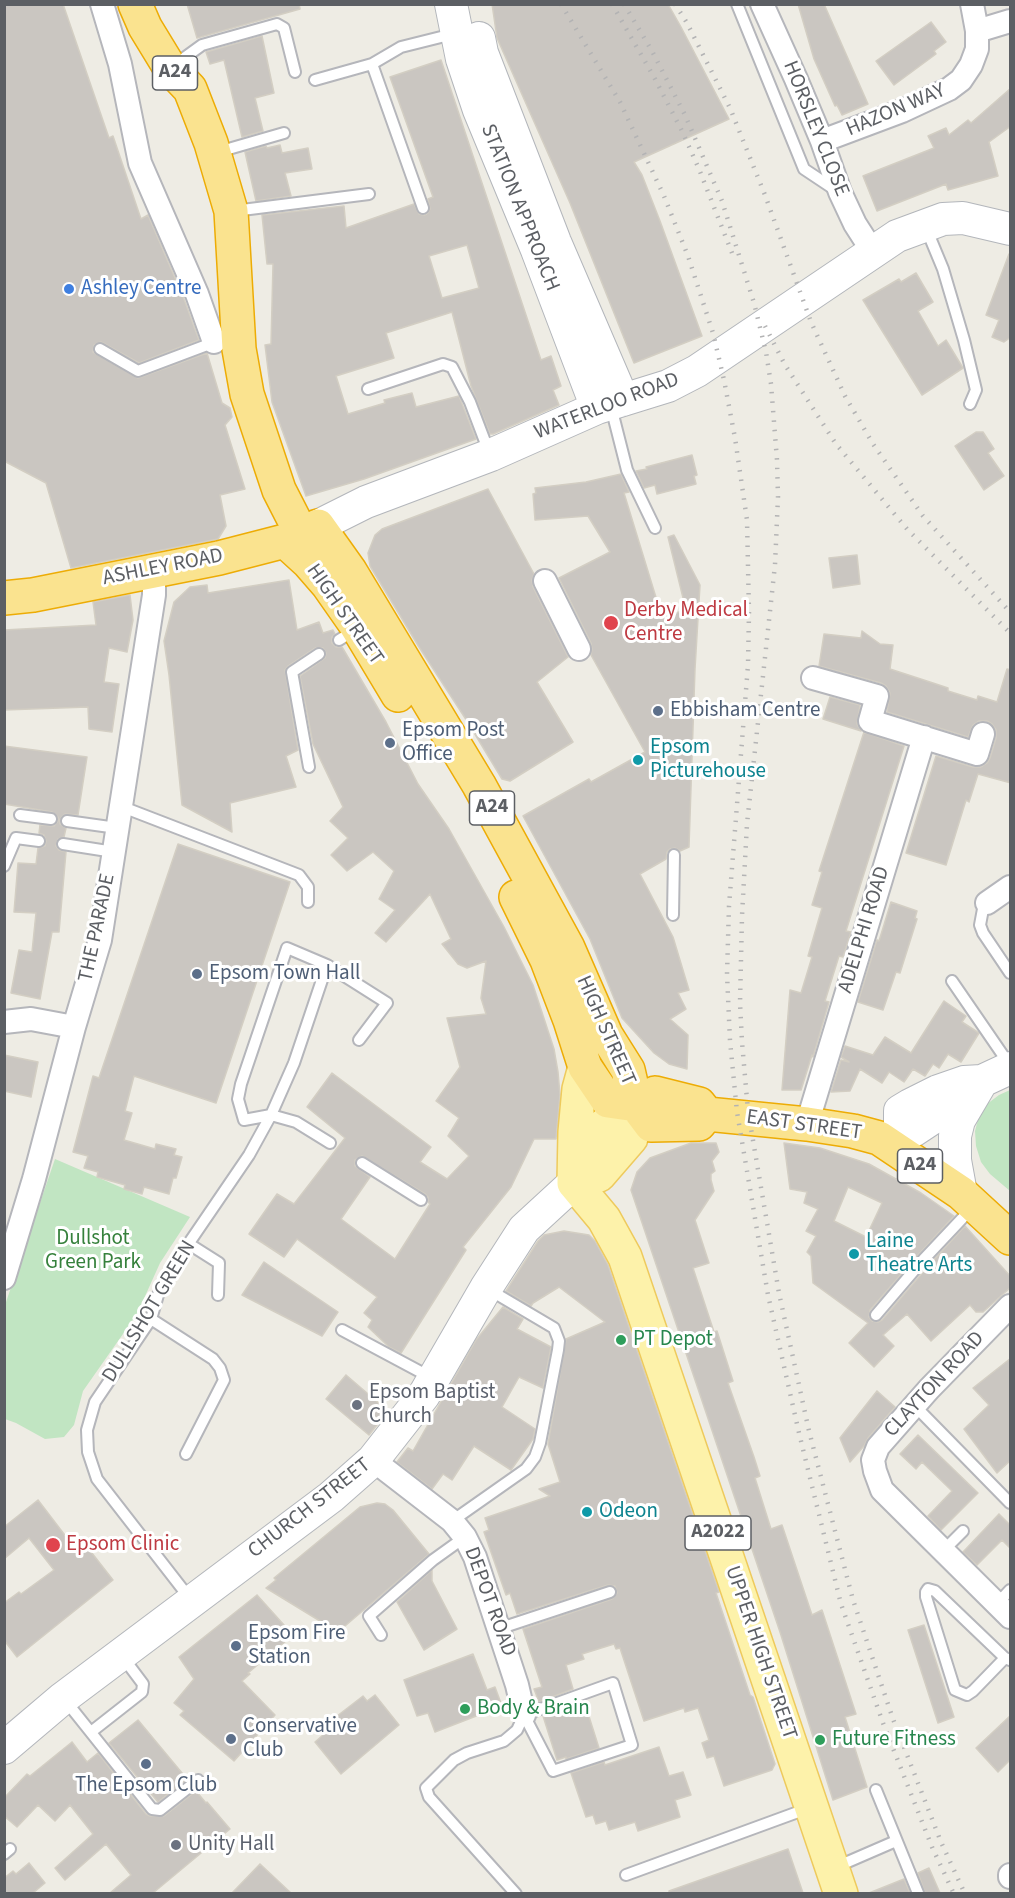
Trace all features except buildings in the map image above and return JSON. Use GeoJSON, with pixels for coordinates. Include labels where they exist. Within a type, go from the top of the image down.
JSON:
{"type":"FeatureCollection","features":[{"type":"Feature","properties":{"kind":"highway","name":"HIGH STREET"},"geometry":{"type":"LineString","coordinates":[[135,4],[145,27],[170,68],[190,89],[214,153],[231,211],[227,338],[239,349],[251,411],[279,490],[301,533],[308,562],[328,585],[348,634],[460,797],[518,902],[547,960],[585,1067],[608,1101],[636,1106],[628,1070],[606,1035],[568,948],[479,785],[350,571],[301,533]]}},
{"type":"Feature","properties":{"kind":"highway","name":"ASHLEY ROAD"},"geometry":{"type":"LineString","coordinates":[[4,597],[33,595],[219,558],[301,533]]}},
{"type":"Feature","properties":{"kind":"highway","name":"EAST STREET"},"geometry":{"type":"LineString","coordinates":[[636,1106],[651,1125],[699,1124],[707,1114],[853,1131],[889,1132],[1011,1238]]}},
{"type":"Feature","properties":{"kind":"main road"},"geometry":{"type":"LineString","coordinates":[[574,1183],[579,1089],[585,1067]]}},
{"type":"Feature","properties":{"kind":"main road"},"geometry":{"type":"LineString","coordinates":[[574,1183],[582,1154],[609,1120],[636,1106]]}},
{"type":"Feature","properties":{"kind":"main road","name":"UPPER HIGH STREET"},"geometry":{"type":"LineString","coordinates":[[574,1183],[604,1219],[625,1257],[837,1881]]}},
{"type":"Feature","properties":{"kind":"street"},"geometry":{"type":"LineString","coordinates":[[102,4],[120,64],[140,163],[197,294],[227,338]]}},
{"type":"Feature","properties":{"kind":"street","name":"STATION APPROACH"},"geometry":{"type":"LineString","coordinates":[[472,4],[482,53],[555,242],[610,404]]}},
{"type":"Feature","properties":{"kind":"street","name":"HORSLEY CLOSE"},"geometry":{"type":"LineString","coordinates":[[762,4],[822,141],[840,192],[855,224],[873,252]]}},
{"type":"Feature","properties":{"kind":"street","name":"HAZON WAY"},"geometry":{"type":"LineString","coordinates":[[822,141],[902,111],[949,89],[962,80],[977,49],[977,31],[972,4]]}},
{"type":"Feature","properties":{"kind":"street","name":"STATION APPROACH"},"geometry":{"type":"LineString","coordinates":[[454,19],[462,59],[479,110],[537,250],[610,404]]}},
{"type":"Feature","properties":{"kind":"street"},"geometry":{"type":"LineString","coordinates":[[977,31],[1011,21]]}},
{"type":"Feature","properties":{"kind":"street","name":"WATERLOO ROAD"},"geometry":{"type":"LineString","coordinates":[[301,533],[366,502],[491,455],[610,404],[668,386],[697,371],[897,236],[943,219],[963,218],[1011,229]]}},
{"type":"Feature","properties":{"kind":"street","name":"THE PARADE"},"geometry":{"type":"LineString","coordinates":[[4,1278],[34,1179],[74,1027],[100,940],[154,595],[154,570]]}},
{"type":"Feature","properties":{"kind":"street"},"geometry":{"type":"LineString","coordinates":[[545,581],[579,649]]}},
{"type":"Feature","properties":{"kind":"street"},"geometry":{"type":"LineString","coordinates":[[813,678],[878,696],[870,721],[977,754],[983,734]]}},
{"type":"Feature","properties":{"kind":"street","name":"ADELPHI ROAD"},"geometry":{"type":"LineString","coordinates":[[807,1124],[924,737]]}},
{"type":"Feature","properties":{"kind":"street"},"geometry":{"type":"LineString","coordinates":[[987,903],[1011,887]]}},
{"type":"Feature","properties":{"kind":"street"},"geometry":{"type":"LineString","coordinates":[[4,1022],[31,1019],[74,1027]]}},
{"type":"Feature","properties":{"kind":"street"},"geometry":{"type":"LineString","coordinates":[[889,1132],[900,1111],[910,1105],[964,1082],[982,1081],[1011,1067]]}},
{"type":"Feature","properties":{"kind":"street"},"geometry":{"type":"LineString","coordinates":[[968,1199],[955,1160],[955,1136],[958,1120],[982,1081]]}},
{"type":"Feature","properties":{"kind":"street","name":"CHURCH STREET"},"geometry":{"type":"LineString","coordinates":[[4,1748],[63,1698],[331,1497],[372,1461],[411,1412],[433,1379],[486,1288],[524,1229],[574,1183]]}},
{"type":"Feature","properties":{"kind":"street","name":"CLAYTON ROAD"},"geometry":{"type":"LineString","coordinates":[[943,1551],[882,1490],[873,1460],[878,1447],[914,1405],[1011,1306]]}},
{"type":"Feature","properties":{"kind":"street","name":"DEPOT ROAD"},"geometry":{"type":"LineString","coordinates":[[372,1461],[459,1529],[475,1557],[517,1685],[524,1715]]}},
{"type":"Feature","properties":{"kind":"street"},"geometry":{"type":"LineString","coordinates":[[943,1551],[1006,1604]]}},
{"type":"Feature","properties":{"kind":"lane"},"geometry":{"type":"LineString","coordinates":[[737,4],[804,170],[840,192]]}},
{"type":"Feature","properties":{"kind":"lane"},"geometry":{"type":"LineString","coordinates":[[315,80],[372,64],[454,19]]}},
{"type":"Feature","properties":{"kind":"lane"},"geometry":{"type":"LineString","coordinates":[[170,68],[202,45],[277,24],[284,28],[295,72]]}},
{"type":"Feature","properties":{"kind":"lane"},"geometry":{"type":"LineString","coordinates":[[372,64],[423,208]]}},
{"type":"Feature","properties":{"kind":"lane"},"geometry":{"type":"LineString","coordinates":[[214,153],[284,134]]}},
{"type":"Feature","properties":{"kind":"lane"},"geometry":{"type":"LineString","coordinates":[[231,211],[369,194]]}},
{"type":"Feature","properties":{"kind":"lane"},"geometry":{"type":"LineString","coordinates":[[925,225],[943,269],[964,340],[976,390],[970,404]]}},
{"type":"Feature","properties":{"kind":"lane"},"geometry":{"type":"LineString","coordinates":[[100,349],[138,371],[227,338]]}},
{"type":"Feature","properties":{"kind":"lane"},"geometry":{"type":"LineString","coordinates":[[368,389],[443,364],[452,367],[470,402],[491,455]]}},
{"type":"Feature","properties":{"kind":"lane"},"geometry":{"type":"LineString","coordinates":[[610,404],[627,470],[655,528]]}},
{"type":"Feature","properties":{"kind":"lane"},"geometry":{"type":"LineString","coordinates":[[309,767],[292,672],[319,654]]}},
{"type":"Feature","properties":{"kind":"lane"},"geometry":{"type":"LineString","coordinates":[[20,815],[51,819]]}},
{"type":"Feature","properties":{"kind":"lane"},"geometry":{"type":"LineString","coordinates":[[67,821],[118,817],[299,875],[308,887],[308,902]]}},
{"type":"Feature","properties":{"kind":"lane"},"geometry":{"type":"LineString","coordinates":[[4,866],[16,838],[39,841]]}},
{"type":"Feature","properties":{"kind":"lane"},"geometry":{"type":"LineString","coordinates":[[63,844],[114,852]]}},
{"type":"Feature","properties":{"kind":"lane"},"geometry":{"type":"LineString","coordinates":[[673,915],[674,855]]}},
{"type":"Feature","properties":{"kind":"lane"},"geometry":{"type":"LineString","coordinates":[[987,903],[983,909],[980,925],[983,933],[1011,973]]}},
{"type":"Feature","properties":{"kind":"lane"},"geometry":{"type":"LineString","coordinates":[[330,1143],[296,1122],[271,1115],[244,1120],[238,1099],[287,948],[327,964],[387,1003],[359,1040]]}},
{"type":"Feature","properties":{"kind":"lane","name":"DULLSHOT GREEN"},"geometry":{"type":"LineString","coordinates":[[191,1600],[97,1479],[88,1452],[87,1430],[95,1402],[151,1319],[158,1295],[176,1262],[249,1155],[271,1115],[294,1063],[327,964]]}},
{"type":"Feature","properties":{"kind":"lane"},"geometry":{"type":"LineString","coordinates":[[951,981],[1011,1067]]}},
{"type":"Feature","properties":{"kind":"lane"},"geometry":{"type":"LineString","coordinates":[[362,1163],[421,1200]]}},
{"type":"Feature","properties":{"kind":"lane"},"geometry":{"type":"LineString","coordinates":[[876,1315],[923,1260],[968,1199]]}},
{"type":"Feature","properties":{"kind":"lane"},"geometry":{"type":"LineString","coordinates":[[189,1244],[219,1263],[218,1295]]}},
{"type":"Feature","properties":{"kind":"lane"},"geometry":{"type":"LineString","coordinates":[[381,1635],[369,1616],[434,1560],[459,1529],[526,1469],[535,1457],[540,1443],[559,1341],[554,1328],[486,1288]]}},
{"type":"Feature","properties":{"kind":"lane"},"geometry":{"type":"LineString","coordinates":[[151,1319],[213,1359],[220,1368],[224,1380],[186,1454]]}},
{"type":"Feature","properties":{"kind":"lane"},"geometry":{"type":"LineString","coordinates":[[342,1330],[433,1379]]}},
{"type":"Feature","properties":{"kind":"lane"},"geometry":{"type":"LineString","coordinates":[[914,1405],[1011,1503]]}},
{"type":"Feature","properties":{"kind":"lane"},"geometry":{"type":"LineString","coordinates":[[943,1551],[963,1531]]}},
{"type":"Feature","properties":{"kind":"lane"},"geometry":{"type":"LineString","coordinates":[[928,1589],[935,1591],[1008,1659],[967,1695],[955,1690],[926,1597],[928,1589]]}},
{"type":"Feature","properties":{"kind":"lane"},"geometry":{"type":"LineString","coordinates":[[498,1629],[610,1592]]}},
{"type":"Feature","properties":{"kind":"lane"},"geometry":{"type":"LineString","coordinates":[[91,1732],[142,1692],[143,1684],[122,1656]]}},
{"type":"Feature","properties":{"kind":"lane"},"geometry":{"type":"LineString","coordinates":[[516,1893],[429,1797],[426,1788],[454,1760],[467,1753],[504,1741],[517,1730],[524,1715],[613,1683],[632,1745],[552,1771],[524,1715]]}},
{"type":"Feature","properties":{"kind":"lane"},"geometry":{"type":"LineString","coordinates":[[63,1698],[152,1809],[160,1810],[198,1780]]}},
{"type":"Feature","properties":{"kind":"lane"},"geometry":{"type":"LineString","coordinates":[[876,1790],[918,1893]]}},
{"type":"Feature","properties":{"kind":"lane"},"geometry":{"type":"LineString","coordinates":[[626,1875],[812,1807]]}},
{"type":"Feature","properties":{"kind":"lane"},"geometry":{"type":"LineString","coordinates":[[837,1881],[896,1841]]}},
{"type":"Feature","properties":{"kind":"green space"},"geometry":{"type":"Polygon","coordinates":[[[1010,1090],[1010,1191],[990,1174],[981,1162],[976,1146],[975,1131],[979,1116],[987,1104],[1010,1090]]]}},
{"type":"Feature","properties":{"kind":"green space","name":"Dullshot Green Park"},"geometry":{"type":"Polygon","coordinates":[[[55,1159],[190,1217],[160,1263],[137,1314],[83,1391],[74,1425],[64,1437],[45,1439],[5,1419],[5,1305],[55,1159]]]}},
{"type":"Feature","properties":{"kind":"railway"},"geometry":{"type":"LineString","coordinates":[[561,4],[620,102],[664,196],[688,256],[713,333],[724,380],[747,520],[749,613],[748,665],[729,906],[727,974],[730,1041],[737,1112],[768,1295],[841,1604],[883,1723],[932,1847],[954,1894]]}},
{"type":"Feature","properties":{"kind":"railway"},"geometry":{"type":"LineString","coordinates":[[612,4],[682,131],[732,253]]}},
{"type":"Feature","properties":{"kind":"railway"},"geometry":{"type":"LineString","coordinates":[[624,4],[652,51],[685,115],[722,201],[754,303],[766,352],[771,384],[778,497],[775,565],[747,824],[742,916],[740,1003],[748,1111],[779,1293],[809,1431],[853,1600],[893,1719],[941,1842],[965,1894]]}},
{"type":"Feature","properties":{"kind":"railway"},"geometry":{"type":"LineString","coordinates":[[675,4],[730,108],[765,195],[811,322],[845,396],[873,444],[923,516],[1010,612]]}},
{"type":"Feature","properties":{"kind":"railway"},"geometry":{"type":"LineString","coordinates":[[765,326],[785,365],[836,444],[907,529],[1010,633]]}},
{"type":"Feature","properties":{"kind":"place","name":"Ashley Centre"},"geometry":{"type":"Point","coordinates":[69,289]}},
{"type":"Feature","properties":{"kind":"place","name":"Derby Medical Centre"},"geometry":{"type":"Point","coordinates":[611,623]}},
{"type":"Feature","properties":{"kind":"place","name":"Ebbisham Centre"},"geometry":{"type":"Point","coordinates":[658,711]}},
{"type":"Feature","properties":{"kind":"place","name":"Epsom Post Office"},"geometry":{"type":"Point","coordinates":[390,743]}},
{"type":"Feature","properties":{"kind":"place","name":"Epsom Picturehouse"},"geometry":{"type":"Point","coordinates":[638,760]}},
{"type":"Feature","properties":{"kind":"place","name":"Epsom Town Hall"},"geometry":{"type":"Point","coordinates":[197,974]}},
{"type":"Feature","properties":{"kind":"place","name":"Laine Theatre Arts"},"geometry":{"type":"Point","coordinates":[854,1254]}},
{"type":"Feature","properties":{"kind":"place","name":"PT Depot"},"geometry":{"type":"Point","coordinates":[621,1340]}},
{"type":"Feature","properties":{"kind":"place","name":"Epsom Baptist Church"},"geometry":{"type":"Point","coordinates":[357,1405]}},
{"type":"Feature","properties":{"kind":"place","name":"Odeon"},"geometry":{"type":"Point","coordinates":[587,1512]}},
{"type":"Feature","properties":{"kind":"place","name":"Epsom Clinic"},"geometry":{"type":"Point","coordinates":[53,1545]}},
{"type":"Feature","properties":{"kind":"place","name":"Epsom Fire Station"},"geometry":{"type":"Point","coordinates":[236,1646]}},
{"type":"Feature","properties":{"kind":"place","name":"Body & Brain"},"geometry":{"type":"Point","coordinates":[465,1709]}},
{"type":"Feature","properties":{"kind":"place","name":"Conservative Club"},"geometry":{"type":"Point","coordinates":[231,1739]}},
{"type":"Feature","properties":{"kind":"place","name":"Future Fitness"},"geometry":{"type":"Point","coordinates":[820,1740]}},
{"type":"Feature","properties":{"kind":"place","name":"The Epsom Club"},"geometry":{"type":"Point","coordinates":[146,1764]}},
{"type":"Feature","properties":{"kind":"place","name":"Unity Hall"},"geometry":{"type":"Point","coordinates":[176,1845]}}]}
